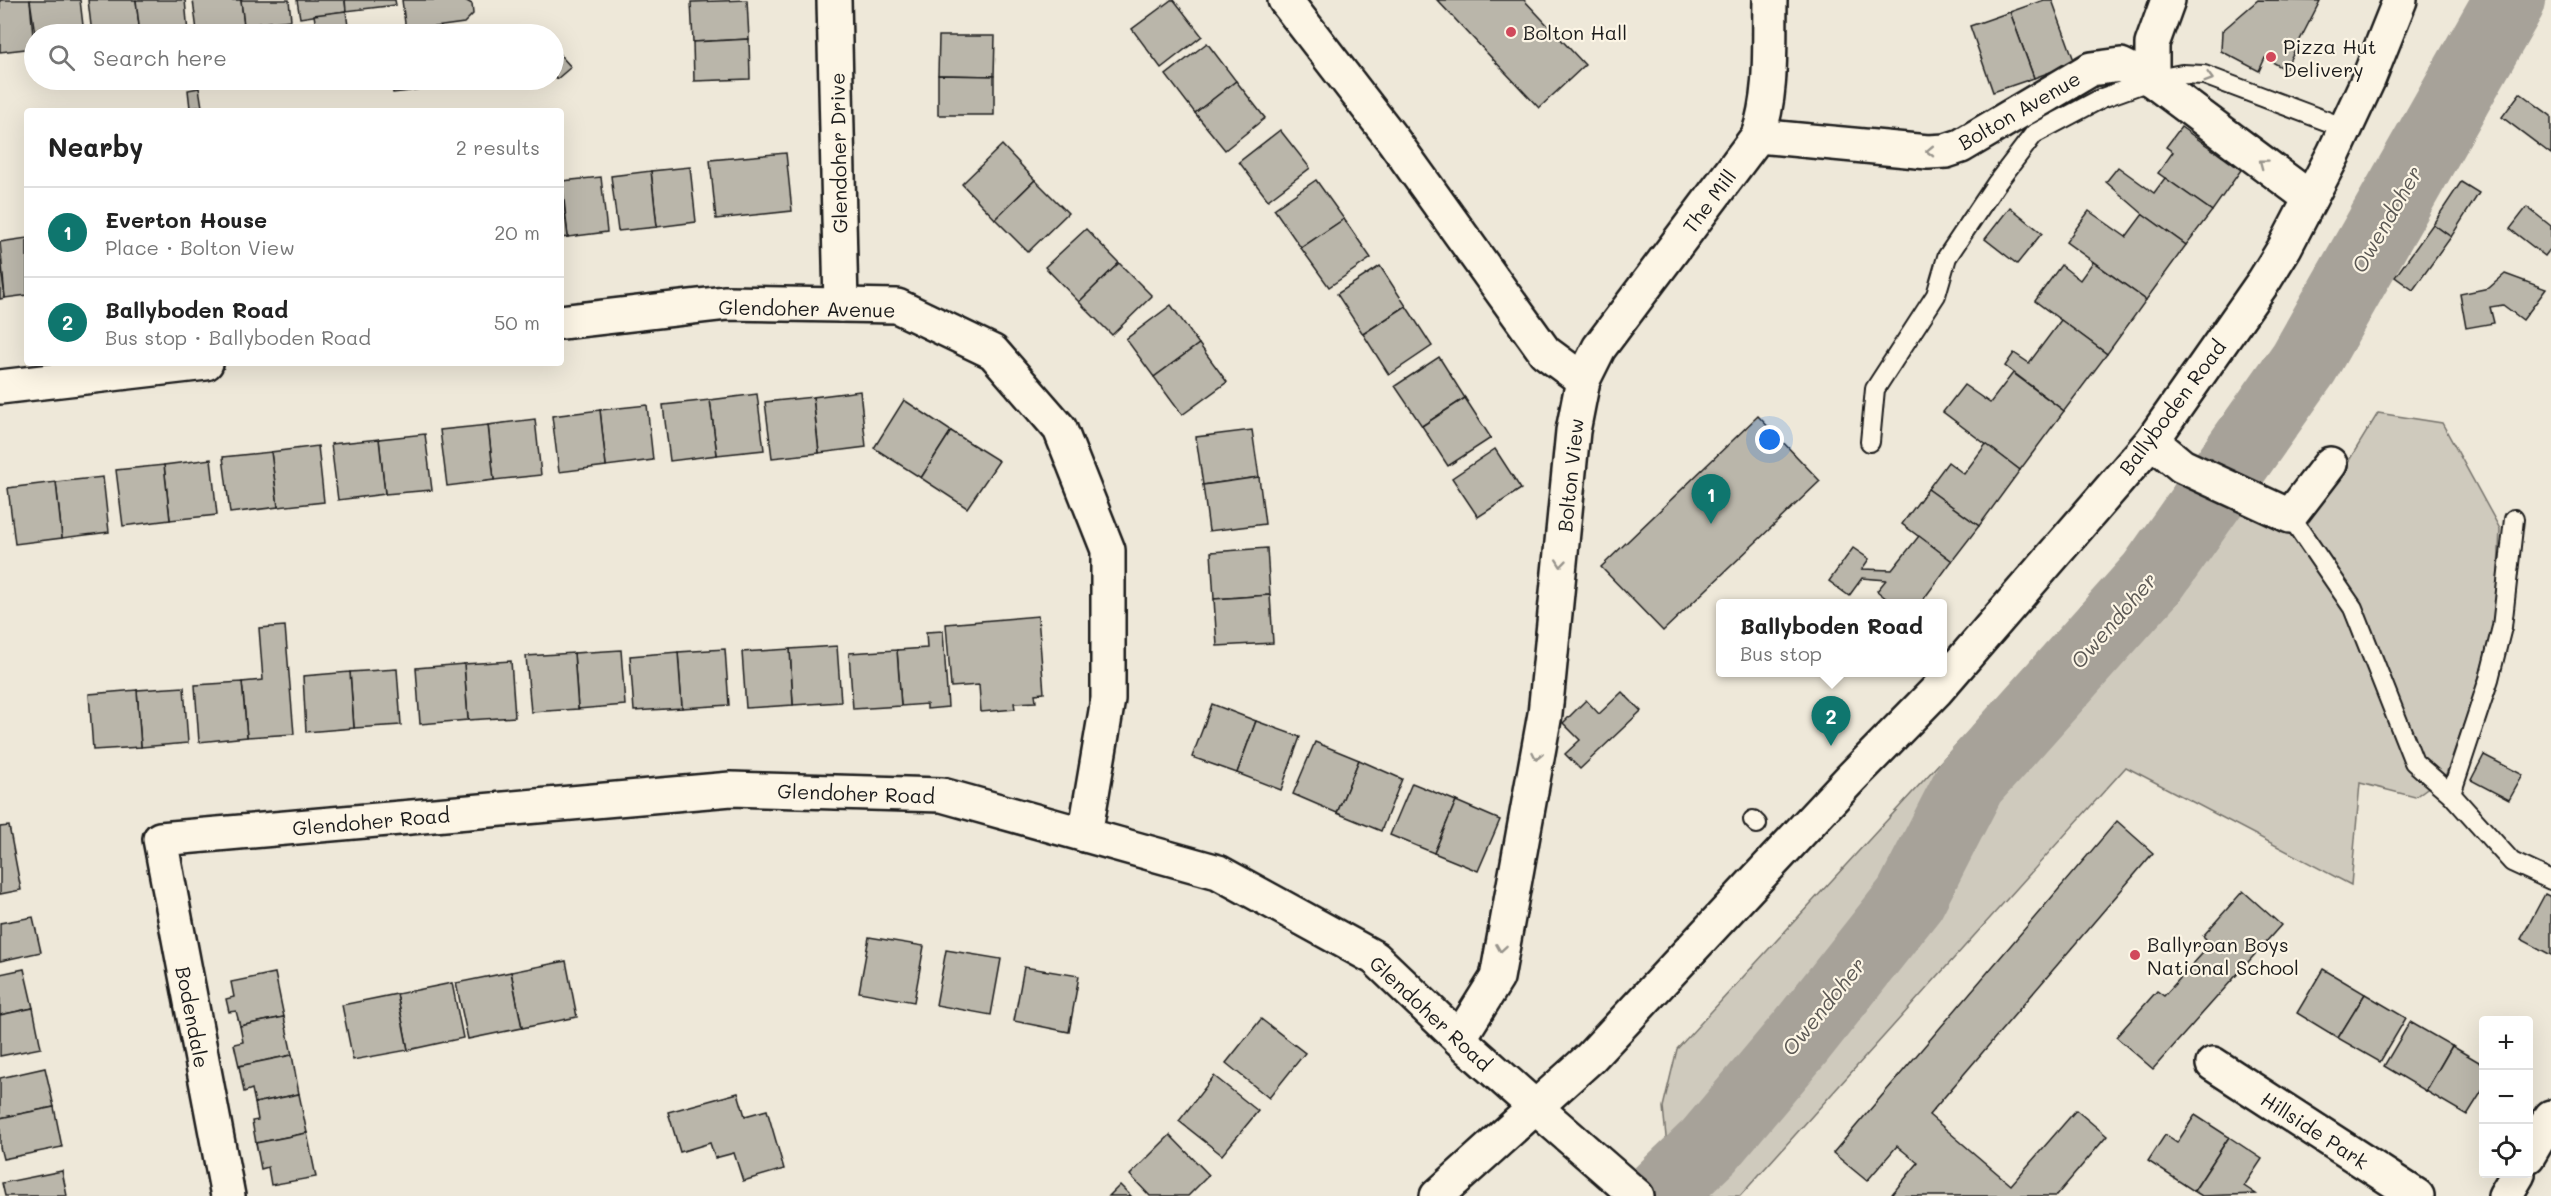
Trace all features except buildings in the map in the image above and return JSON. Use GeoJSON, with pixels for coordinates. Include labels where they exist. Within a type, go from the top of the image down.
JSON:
{"type":"FeatureCollection","features":[{"type":"Feature","properties":{"kind":"street","name":"Glendoher Drive"},"geometry":{"type":"LineString","coordinates":[[834,0],[841,305]]}},
{"type":"Feature","properties":{"kind":"street"},"geometry":{"type":"LineString","coordinates":[[1285,0],[1393,140],[1545,352],[1583,380]]}},
{"type":"Feature","properties":{"kind":"street","name":"The Mill"},"geometry":{"type":"LineString","coordinates":[[1583,380],[1599,348],[1758,136],[1766,113],[1768,93],[1770,0]]}},
{"type":"Feature","properties":{"kind":"street"},"geometry":{"type":"LineString","coordinates":[[2152,80],[2152,44],[2168,0]]}},
{"type":"Feature","properties":{"kind":"street","name":"Ballyboden Road"},"geometry":{"type":"LineString","coordinates":[[1437,1196],[1590,1058],[1851,778],[1936,691],[2152,441],[2264,281],[2310,198],[2345,128],[2368,80],[2400,0]]}},
{"type":"Feature","properties":{"kind":"street","name":"Bolton Avenue"},"geometry":{"type":"LineString","coordinates":[[1758,136],[1928,152],[1946,151],[1971,140],[2091,69],[2121,65],[2152,80],[2310,198]]}},
{"type":"Feature","properties":{"kind":"street","name":"Glendoher Avenue"},"geometry":{"type":"LineString","coordinates":[[564,322],[726,303],[897,306],[993,352],[1060,429],[1108,550],[1108,699],[1085,835]]}},
{"type":"Feature","properties":{"kind":"street"},"geometry":{"type":"LineString","coordinates":[[0,387],[180,366]]}},
{"type":"Feature","properties":{"kind":"street","name":"Bolton View"},"geometry":{"type":"LineString","coordinates":[[1459,1039],[1497,978],[1545,714],[1574,431],[1583,380]]}},
{"type":"Feature","properties":{"kind":"street"},"geometry":{"type":"LineString","coordinates":[[2152,441],[2182,466],[2290,516],[2330,464]]}},
{"type":"Feature","properties":{"kind":"street","name":"Glendoher Road"},"geometry":{"type":"LineString","coordinates":[[160,839],[731,789],[942,795],[1218,872],[1376,958],[1459,1039],[1637,1196]]}},
{"type":"Feature","properties":{"kind":"street","name":"Bodendale"},"geometry":{"type":"LineString","coordinates":[[160,839],[228,1196]]}},
{"type":"Feature","properties":{"kind":"street","name":"Hillside Park"},"geometry":{"type":"LineString","coordinates":[[2213,1064],[2417,1196]]}},
{"type":"Feature","properties":{"kind":"street"},"geometry":{"type":"LineString","coordinates":[[2533,1149],[2551,1117]]}},
{"type":"Feature","properties":{"kind":"street"},"geometry":{"type":"LineString","coordinates":[[2505,1196],[2515,1178]]}},
{"type":"Feature","properties":{"kind":"lane"},"geometry":{"type":"LineString","coordinates":[[1870,442],[1875,389],[1936,295],[1947,257],[1996,184],[2034,134],[2102,98],[2152,80],[2182,74],[2204,75],[2345,128]]}},
{"type":"Feature","properties":{"kind":"lane"},"geometry":{"type":"LineString","coordinates":[[2290,516],[2353,608],[2414,762],[2451,794],[2512,862],[2551,880]]}},
{"type":"Feature","properties":{"kind":"lane"},"geometry":{"type":"LineString","coordinates":[[2451,794],[2489,679],[2502,627],[2514,519]]}},
{"type":"Feature","properties":{"kind":"shaded area"},"geometry":{"type":"Polygon","coordinates":[[[2378,413],[2442,423],[2500,529],[2496,613],[2475,692],[2446,774],[2415,797],[2360,783],[2351,885],[2126,767],[1740,1196],[1702,1196],[1668,1156],[1663,1107],[1677,1049],[2191,489],[2281,528],[2345,467],[2378,413]]]}},
{"type":"Feature","properties":{"kind":"waterway","name":"Owendoher"},"geometry":{"type":"LineString","coordinates":[[1657,1196],[1709,1146],[1800,1038],[1910,899],[1970,782],[2153,577],[2304,363],[2510,0]]}},
{"type":"Feature","properties":{"kind":"place","name":"Bolton Hall"},"geometry":{"type":"Point","coordinates":[1511,32]}},
{"type":"Feature","properties":{"kind":"place","name":"Pizza Hut Delivery"},"geometry":{"type":"Point","coordinates":[2271,57]}},
{"type":"Feature","properties":{"kind":"place","name":"Everton House"},"geometry":{"type":"Point","coordinates":[1711,524]}},
{"type":"Feature","properties":{"kind":"place","name":"Ballyboden Road"},"geometry":{"type":"Point","coordinates":[1831,746]}},
{"type":"Feature","properties":{"kind":"place","name":"Ballyroan Boys National School"},"geometry":{"type":"Point","coordinates":[2135,955]}}]}
